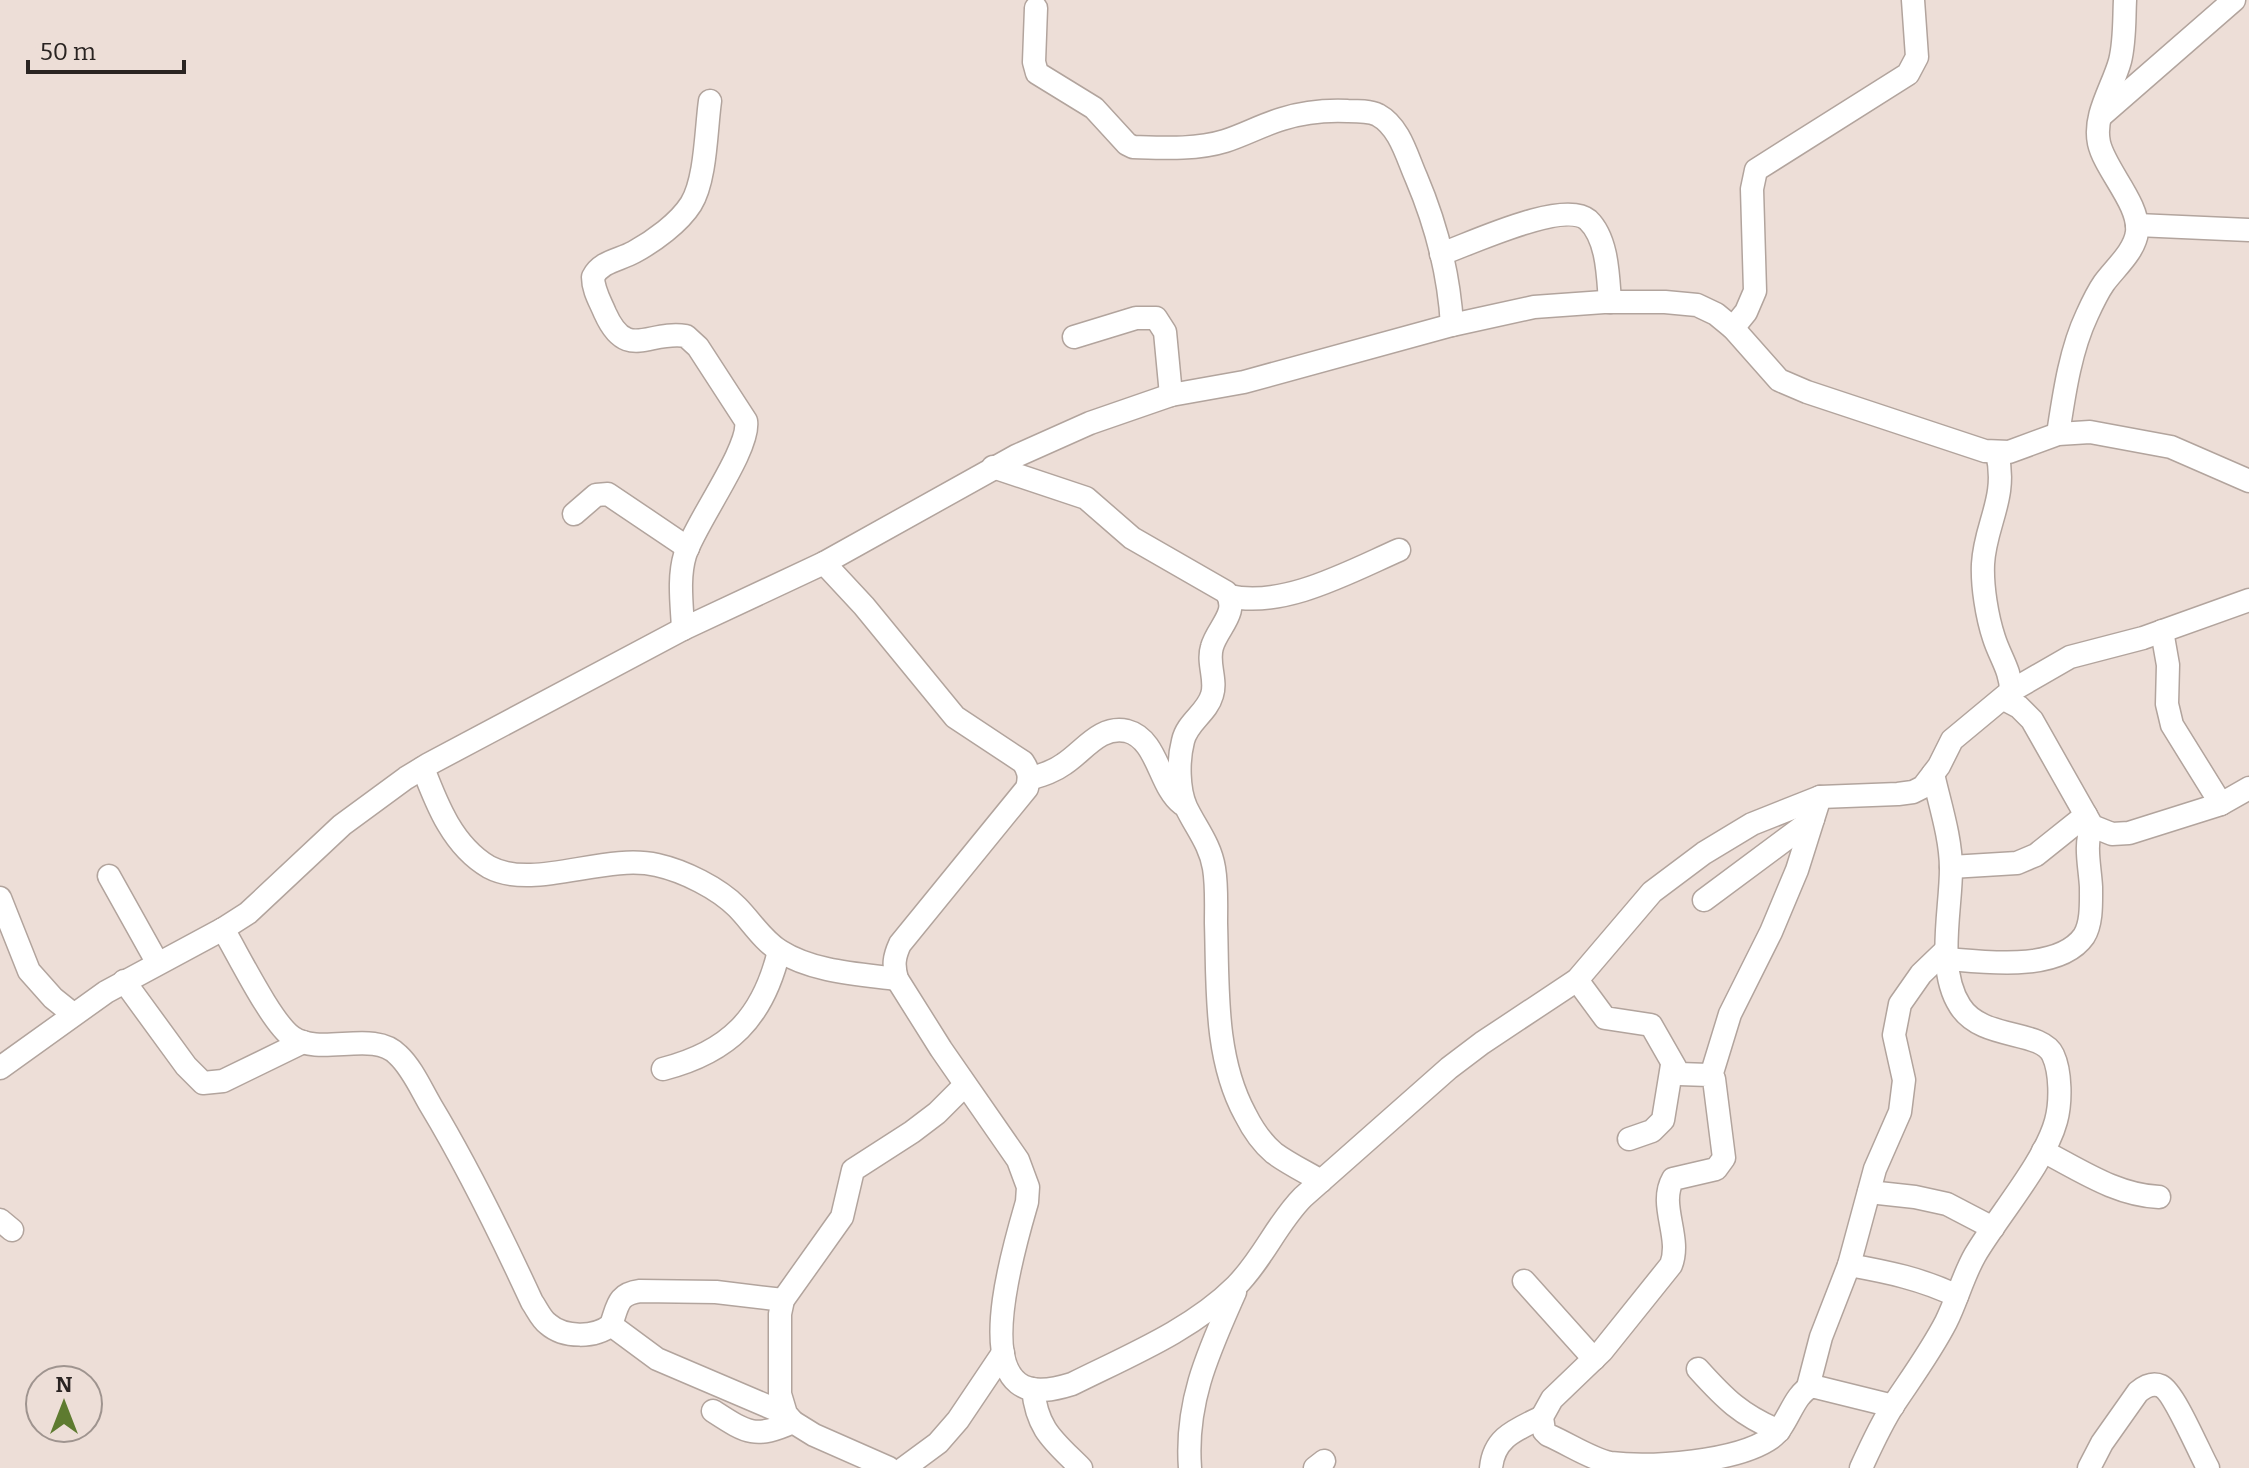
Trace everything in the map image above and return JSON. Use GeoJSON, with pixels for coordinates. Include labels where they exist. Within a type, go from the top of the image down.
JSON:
{"type":"FeatureCollection","features":[{"type":"Feature","properties":{"kind":"street"},"geometry":{"type":"LineString","coordinates":[[1733,328],[1746,312],[1755,291],[1752,189],[1756,170],[1908,74],[1917,57],[1913,0]]}},
{"type":"Feature","properties":{"kind":"street"},"geometry":{"type":"LineString","coordinates":[[2058,434],[2073,358],[2085,318],[2102,286],[2133,244],[2137,225],[2099,143],[2099,119],[2120,58],[2125,0]]}},
{"type":"Feature","properties":{"kind":"street"},"geometry":{"type":"LineString","coordinates":[[2099,119],[2234,0]]}},
{"type":"Feature","properties":{"kind":"street"},"geometry":{"type":"LineString","coordinates":[[1036,8],[1034,62],[1037,73],[1094,108],[1133,147],[1187,147],[1224,141],[1280,119],[1308,112],[1334,110],[1377,114],[1390,124],[1399,138],[1421,190],[1441,254],[1452,325]]}},
{"type":"Feature","properties":{"kind":"street"},"geometry":{"type":"LineString","coordinates":[[683,629],[682,574],[688,548],[743,441],[746,421],[705,358],[686,336],[630,342],[618,335],[599,298],[593,277],[601,266],[635,252],[652,240],[678,220],[691,204],[701,166],[710,101]]}},
{"type":"Feature","properties":{"kind":"street"},"geometry":{"type":"LineString","coordinates":[[1441,254],[1533,220],[1558,214],[1575,214],[1586,219],[1595,229],[1601,245],[1610,302]]}},
{"type":"Feature","properties":{"kind":"street"},"geometry":{"type":"LineString","coordinates":[[2137,225],[2249,230]]}},
{"type":"Feature","properties":{"kind":"street"},"geometry":{"type":"LineString","coordinates":[[0,1068],[124,981],[248,913],[342,825],[423,768],[683,629],[824,563],[993,467],[1090,423],[1171,395],[1244,382],[1452,325],[1534,307],[1610,302],[1697,305],[1716,314],[1733,328],[1779,380],[1846,406],[1997,453],[2058,434],[2090,432],[2161,444],[2193,454],[2249,481]]}},
{"type":"Feature","properties":{"kind":"street"},"geometry":{"type":"LineString","coordinates":[[1074,337],[1136,318],[1156,318],[1165,332],[1171,395]]}},
{"type":"Feature","properties":{"kind":"street"},"geometry":{"type":"LineString","coordinates":[[1997,453],[2000,480],[1998,502],[1983,562],[1993,637],[2009,675],[2008,695],[2032,720],[2089,821],[2112,834],[2129,833],[2221,804],[2249,788]]}},
{"type":"Feature","properties":{"kind":"street"},"geometry":{"type":"LineString","coordinates":[[993,467],[1086,498],[1132,538],[1238,599],[1309,588],[1399,550]]}},
{"type":"Feature","properties":{"kind":"street"},"geometry":{"type":"LineString","coordinates":[[574,514],[596,495],[608,494],[688,548]]}},
{"type":"Feature","properties":{"kind":"street"},"geometry":{"type":"LineString","coordinates":[[824,563],[850,589],[955,717],[1023,762],[1029,779],[1027,788],[900,944],[894,956],[897,979],[1018,1160],[1028,1187],[1004,1292],[1003,1353],[1009,1372],[1019,1384],[1033,1389],[1054,1389],[1105,1367],[1187,1324],[1239,1283]]}},
{"type":"Feature","properties":{"kind":"street"},"geometry":{"type":"LineString","coordinates":[[1229,596],[1227,620],[1212,646],[1210,657],[1213,694],[1192,721],[1183,741],[1180,780],[1186,807],[1203,835],[1214,864],[1221,1023],[1224,1057],[1232,1084],[1253,1129],[1273,1152],[1321,1181]]}},
{"type":"Feature","properties":{"kind":"street"},"geometry":{"type":"LineString","coordinates":[[1190,1468],[1189,1440],[1197,1381],[1239,1283],[1287,1213],[1449,1068],[1577,980],[1652,892],[1752,824],[1820,797],[1913,792],[1923,787],[1952,740],[2008,695],[2070,657],[2162,631],[2249,600]]}},
{"type":"Feature","properties":{"kind":"street"},"geometry":{"type":"LineString","coordinates":[[2162,631],[2168,665],[2167,704],[2172,725],[2221,804]]}},
{"type":"Feature","properties":{"kind":"street"},"geometry":{"type":"LineString","coordinates":[[1029,779],[1064,764],[1105,732],[1130,732],[1145,744],[1174,797],[1186,807]]}},
{"type":"Feature","properties":{"kind":"street"},"geometry":{"type":"LineString","coordinates":[[423,768],[451,830],[486,865],[515,876],[616,862],[661,866],[701,882],[734,904],[779,951],[799,961],[897,979]]}},
{"type":"Feature","properties":{"kind":"street"},"geometry":{"type":"LineString","coordinates":[[1861,1468],[1893,1406],[1927,1354],[1974,1257],[2043,1151],[2058,1108],[2057,1071],[2053,1055],[2040,1042],[1986,1028],[1960,1008],[1955,996],[1947,955],[1951,867],[1933,774]]}},
{"type":"Feature","properties":{"kind":"street"},"geometry":{"type":"LineString","coordinates":[[1491,1468],[1495,1447],[1502,1438],[1542,1417],[1552,1399],[1594,1359],[1671,1265],[1676,1248],[1669,1205],[1673,1179],[1716,1169],[1722,1164],[1724,1148],[1715,1084],[1711,1076],[1730,1014],[1771,932],[1820,797]]}},
{"type":"Feature","properties":{"kind":"street"},"geometry":{"type":"LineString","coordinates":[[1704,900],[1813,819]]}},
{"type":"Feature","properties":{"kind":"street"},"geometry":{"type":"LineString","coordinates":[[1951,867],[2017,863],[2036,855],[2089,821]]}},
{"type":"Feature","properties":{"kind":"street"},"geometry":{"type":"LineString","coordinates":[[1542,1417],[1544,1431],[1548,1435],[1595,1458],[1635,1467],[1727,1458],[1746,1451],[1779,1431],[1808,1387],[1821,1337],[1849,1265],[1875,1169],[1900,1112],[1904,1080],[1894,1035],[1900,1004],[1921,974],[1947,955],[2009,963],[2033,961],[2075,947],[2085,934],[2091,916],[2087,842],[2089,821]]}},
{"type":"Feature","properties":{"kind":"street"},"geometry":{"type":"LineString","coordinates":[[109,876],[157,962]]}},
{"type":"Feature","properties":{"kind":"street"},"geometry":{"type":"LineString","coordinates":[[0,898],[29,971],[53,998],[73,1014]]}},
{"type":"Feature","properties":{"kind":"street"},"geometry":{"type":"LineString","coordinates":[[223,929],[282,1027],[292,1037],[303,1042],[381,1046],[399,1055],[451,1139],[541,1317],[556,1330],[595,1334],[611,1325],[618,1305],[628,1292],[716,1292],[783,1300]]}},
{"type":"Feature","properties":{"kind":"street"},"geometry":{"type":"LineString","coordinates":[[663,1069],[705,1055],[723,1045],[740,1029],[769,986],[779,951]]}},
{"type":"Feature","properties":{"kind":"street"},"geometry":{"type":"LineString","coordinates":[[1577,980],[1605,1018],[1651,1025],[1679,1074],[1711,1076]]}},
{"type":"Feature","properties":{"kind":"street"},"geometry":{"type":"LineString","coordinates":[[124,981],[186,1066],[203,1083],[223,1081],[303,1042]]}},
{"type":"Feature","properties":{"kind":"street"},"geometry":{"type":"LineString","coordinates":[[1629,1139],[1660,1126],[1666,1111],[1672,1065]]}},
{"type":"Feature","properties":{"kind":"street"},"geometry":{"type":"LineString","coordinates":[[789,1418],[782,1404],[780,1379],[780,1314],[783,1300],[842,1217],[851,1173],[856,1165],[912,1132],[965,1085]]}},
{"type":"Feature","properties":{"kind":"street"},"geometry":{"type":"LineString","coordinates":[[2043,1151],[2123,1192],[2159,1197]]}},
{"type":"Feature","properties":{"kind":"street"},"geometry":{"type":"LineString","coordinates":[[1869,1192],[1947,1204],[1993,1228]]}},
{"type":"Feature","properties":{"kind":"street"},"geometry":{"type":"LineString","coordinates":[[1849,1265],[1899,1273],[1926,1281],[1957,1296]]}},
{"type":"Feature","properties":{"kind":"street"},"geometry":{"type":"LineString","coordinates":[[1524,1281],[1594,1359]]}},
{"type":"Feature","properties":{"kind":"street"},"geometry":{"type":"LineString","coordinates":[[611,1325],[657,1359],[789,1418],[814,1435],[889,1468]]}},
{"type":"Feature","properties":{"kind":"street"},"geometry":{"type":"LineString","coordinates":[[904,1468],[938,1443],[958,1420],[1003,1353]]}},
{"type":"Feature","properties":{"kind":"street"},"geometry":{"type":"LineString","coordinates":[[1698,1369],[1732,1406],[1751,1419],[1779,1431]]}},
{"type":"Feature","properties":{"kind":"street"},"geometry":{"type":"LineString","coordinates":[[2089,1468],[2138,1392],[2145,1386],[2155,1385],[2163,1386],[2177,1405],[2208,1468]]}},
{"type":"Feature","properties":{"kind":"street"},"geometry":{"type":"LineString","coordinates":[[1808,1387],[1820,1386],[1893,1406]]}},
{"type":"Feature","properties":{"kind":"street"},"geometry":{"type":"LineString","coordinates":[[1033,1389],[1041,1425],[1081,1468]]}},
{"type":"Feature","properties":{"kind":"street"},"geometry":{"type":"LineString","coordinates":[[713,1411],[744,1431],[753,1433],[775,1430],[789,1418]]}}]}
